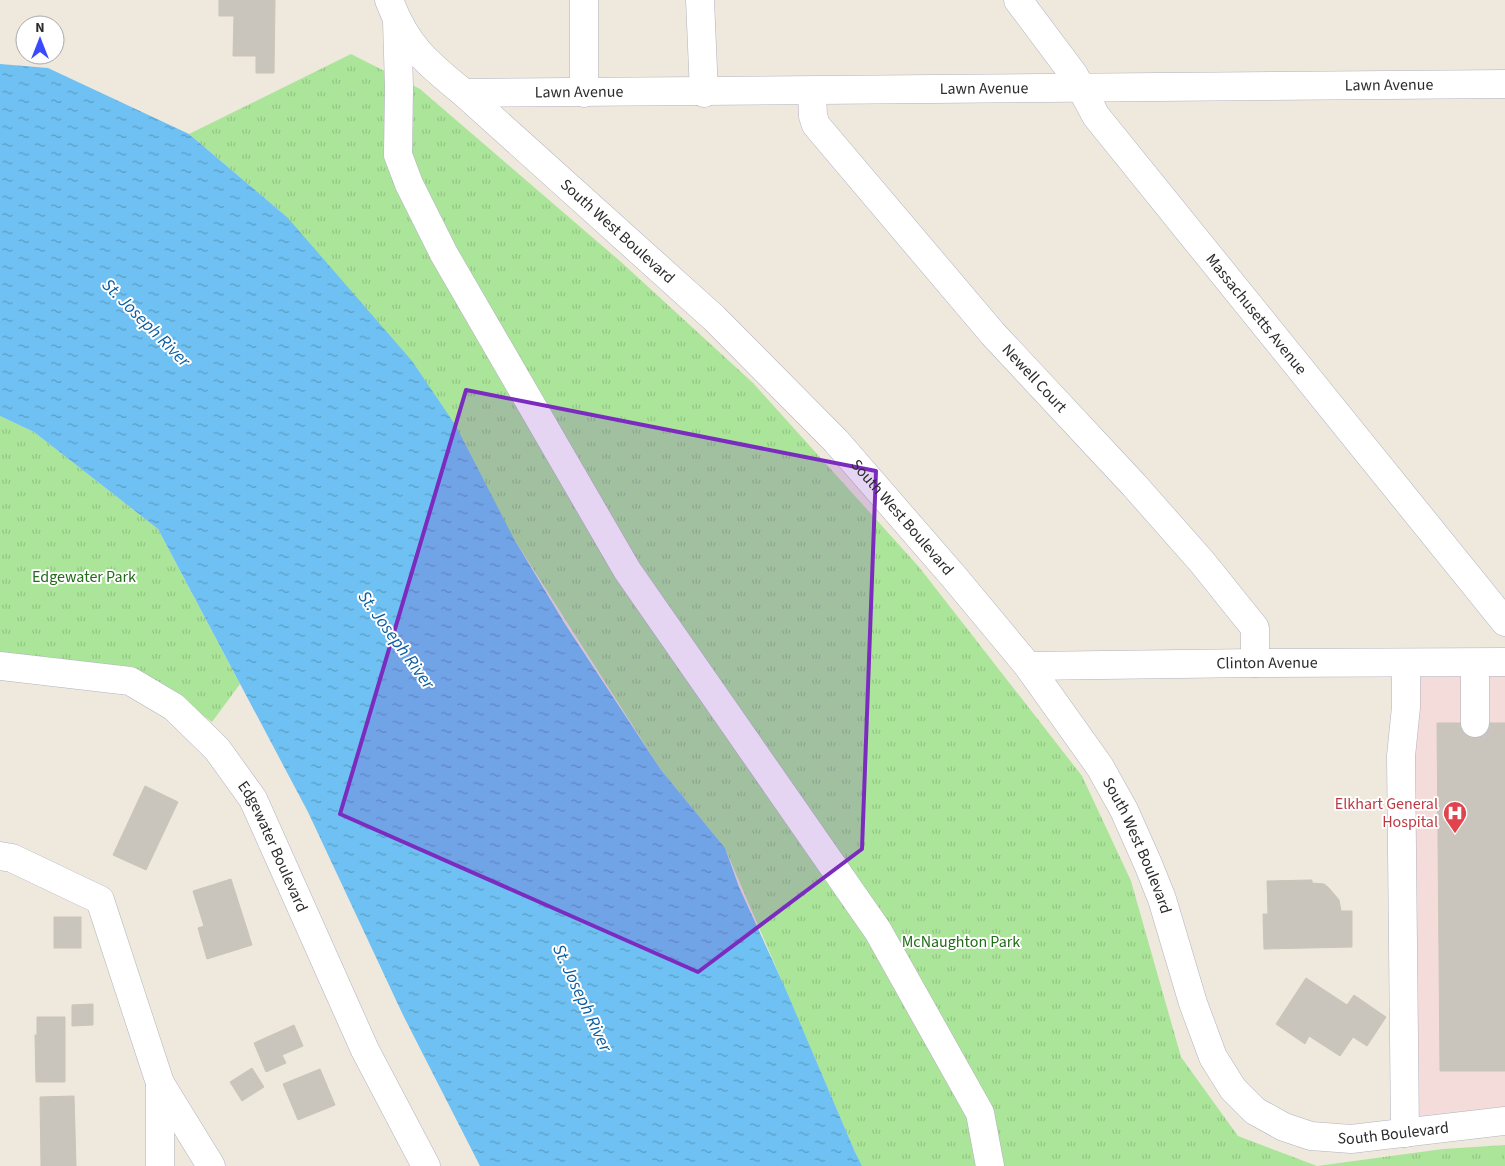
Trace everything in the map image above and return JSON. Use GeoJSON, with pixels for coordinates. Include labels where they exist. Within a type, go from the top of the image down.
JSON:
{"type":"FeatureCollection","features":[{"type":"Feature","properties":{"kind":"street"},"geometry":{"type":"LineString","coordinates":[[584,0],[584,93]]}},
{"type":"Feature","properties":{"kind":"street"},"geometry":{"type":"LineString","coordinates":[[700,0],[704,93]]}},
{"type":"Feature","properties":{"kind":"street","name":"Massachusetts Avenue"},"geometry":{"type":"LineString","coordinates":[[1018,0],[1074,75],[1096,116],[1505,622]]}},
{"type":"Feature","properties":{"kind":"street"},"geometry":{"type":"LineString","coordinates":[[393,11],[400,87],[398,155],[409,184],[444,254],[627,570],[878,930],[980,1113],[990,1166]]}},
{"type":"Feature","properties":{"kind":"street","name":"South West Boulevard"},"geometry":{"type":"LineString","coordinates":[[393,11],[411,44],[428,64],[714,318],[836,441],[1028,666],[1100,767],[1124,810],[1162,900],[1193,1003],[1213,1057],[1233,1089],[1255,1111],[1284,1127]]}},
{"type":"Feature","properties":{"kind":"street","name":"Lawn Avenue"},"geometry":{"type":"LineString","coordinates":[[464,94],[1505,84]]}},
{"type":"Feature","properties":{"kind":"street","name":"Newell Court"},"geometry":{"type":"LineString","coordinates":[[812,91],[813,116],[816,125],[993,334],[1171,527],[1255,628],[1255,662]]}},
{"type":"Feature","properties":{"kind":"street","name":"Clinton Avenue"},"geometry":{"type":"LineString","coordinates":[[1028,666],[1255,662],[1505,662]]}},
{"type":"Feature","properties":{"kind":"street"},"geometry":{"type":"LineString","coordinates":[[1405,1133],[1401,756],[1406,707],[1406,662]]}},
{"type":"Feature","properties":{"kind":"street"},"geometry":{"type":"LineString","coordinates":[[1475,662],[1475,723]]}},
{"type":"Feature","properties":{"kind":"street","name":"Edgewater Boulevard"},"geometry":{"type":"LineString","coordinates":[[0,666],[130,681],[174,707],[217,749],[253,799],[365,1050],[426,1166]]}},
{"type":"Feature","properties":{"kind":"street"},"geometry":{"type":"LineString","coordinates":[[0,856],[12,858],[100,900],[160,1083],[210,1166]]}},
{"type":"Feature","properties":{"kind":"street"},"geometry":{"type":"LineString","coordinates":[[160,1083],[160,1166]]}},
{"type":"Feature","properties":{"kind":"street","name":"South Boulevard"},"geometry":{"type":"LineString","coordinates":[[1284,1127],[1311,1136],[1351,1139],[1505,1121]]}},
{"type":"Feature","properties":{"kind":"highlighted area"},"geometry":{"type":"Polygon","coordinates":[[[466,390],[876,471],[862,849],[698,972],[340,814],[466,390]]]}},
{"type":"Feature","properties":{"kind":"shaded area","name":"Elkhart General Hospital"},"geometry":{"type":"Polygon","coordinates":[[[1407,664],[1505,664],[1505,1118],[1407,1130],[1407,664]]]}},
{"type":"Feature","properties":{"kind":"green space","name":"McNaughton Park"},"geometry":{"type":"Polygon","coordinates":[[[351,54],[420,89],[621,262],[753,383],[919,567],[1082,776],[1131,881],[1181,1057],[1238,1136],[1317,1166],[861,1166],[725,848],[661,770],[514,539],[287,217],[189,134],[351,54]]]}},
{"type":"Feature","properties":{"kind":"green space","name":"Edgewater Park"},"geometry":{"type":"Polygon","coordinates":[[[0,416],[34,432],[158,529],[240,684],[212,722],[159,684],[95,663],[0,654],[0,416]]]}},
{"type":"Feature","properties":{"kind":"green space"},"geometry":{"type":"Polygon","coordinates":[[[1505,1145],[1505,1166],[1317,1166],[1443,1149],[1505,1145]]]}},
{"type":"Feature","properties":{"kind":"water","name":"St. Joseph River"},"geometry":{"type":"Polygon","coordinates":[[[0,64],[48,68],[189,134],[287,217],[412,361],[456,426],[514,539],[565,624],[661,770],[725,848],[739,887],[862,1166],[480,1166],[403,1015],[308,812],[158,529],[34,432],[0,416],[0,64]]]}},
{"type":"Feature","properties":{"kind":"building"},"geometry":{"type":"Polygon","coordinates":[[[219,0],[275,0],[274,73],[256,73],[256,56],[233,56],[234,16],[219,16],[219,0]]]}},
{"type":"Feature","properties":{"kind":"building"},"geometry":{"type":"Polygon","coordinates":[[[1437,723],[1505,723],[1505,1071],[1440,1071],[1437,723]]]}},
{"type":"Feature","properties":{"kind":"building"},"geometry":{"type":"Polygon","coordinates":[[[145,786],[178,802],[146,870],[113,855],[145,786]]]}},
{"type":"Feature","properties":{"kind":"building"},"geometry":{"type":"Polygon","coordinates":[[[231,879],[252,945],[207,959],[198,928],[204,926],[193,891],[231,879]]]}},
{"type":"Feature","properties":{"kind":"building"},"geometry":{"type":"Polygon","coordinates":[[[1312,880],[1312,883],[1324,884],[1329,888],[1339,900],[1341,911],[1352,911],[1352,947],[1264,949],[1263,914],[1268,914],[1267,881],[1312,880]]]}},
{"type":"Feature","properties":{"kind":"building"},"geometry":{"type":"Polygon","coordinates":[[[54,917],[81,917],[81,948],[54,948],[54,917]]]}},
{"type":"Feature","properties":{"kind":"building"},"geometry":{"type":"Polygon","coordinates":[[[1306,978],[1347,1005],[1354,995],[1386,1017],[1367,1046],[1353,1037],[1340,1056],[1309,1036],[1305,1044],[1276,1024],[1306,978]]]}},
{"type":"Feature","properties":{"kind":"building"},"geometry":{"type":"Polygon","coordinates":[[[93,1004],[93,1025],[72,1026],[72,1005],[93,1004]]]}},
{"type":"Feature","properties":{"kind":"building"},"geometry":{"type":"Polygon","coordinates":[[[37,1017],[65,1017],[65,1082],[36,1082],[35,1035],[37,1035],[37,1017]]]}},
{"type":"Feature","properties":{"kind":"building"},"geometry":{"type":"Polygon","coordinates":[[[294,1025],[303,1046],[282,1055],[286,1063],[266,1072],[254,1043],[294,1025]]]}},
{"type":"Feature","properties":{"kind":"building"},"geometry":{"type":"Polygon","coordinates":[[[252,1068],[264,1087],[242,1101],[230,1082],[252,1068]]]}},
{"type":"Feature","properties":{"kind":"building"},"geometry":{"type":"Polygon","coordinates":[[[320,1069],[335,1105],[298,1120],[283,1084],[320,1069]]]}},
{"type":"Feature","properties":{"kind":"building"},"geometry":{"type":"Polygon","coordinates":[[[74,1096],[76,1166],[41,1166],[40,1097],[74,1096]]]}},
{"type":"Feature","properties":{"kind":"place","name":"Elkhart General Hospital"},"geometry":{"type":"Point","coordinates":[1455,834]}}]}
